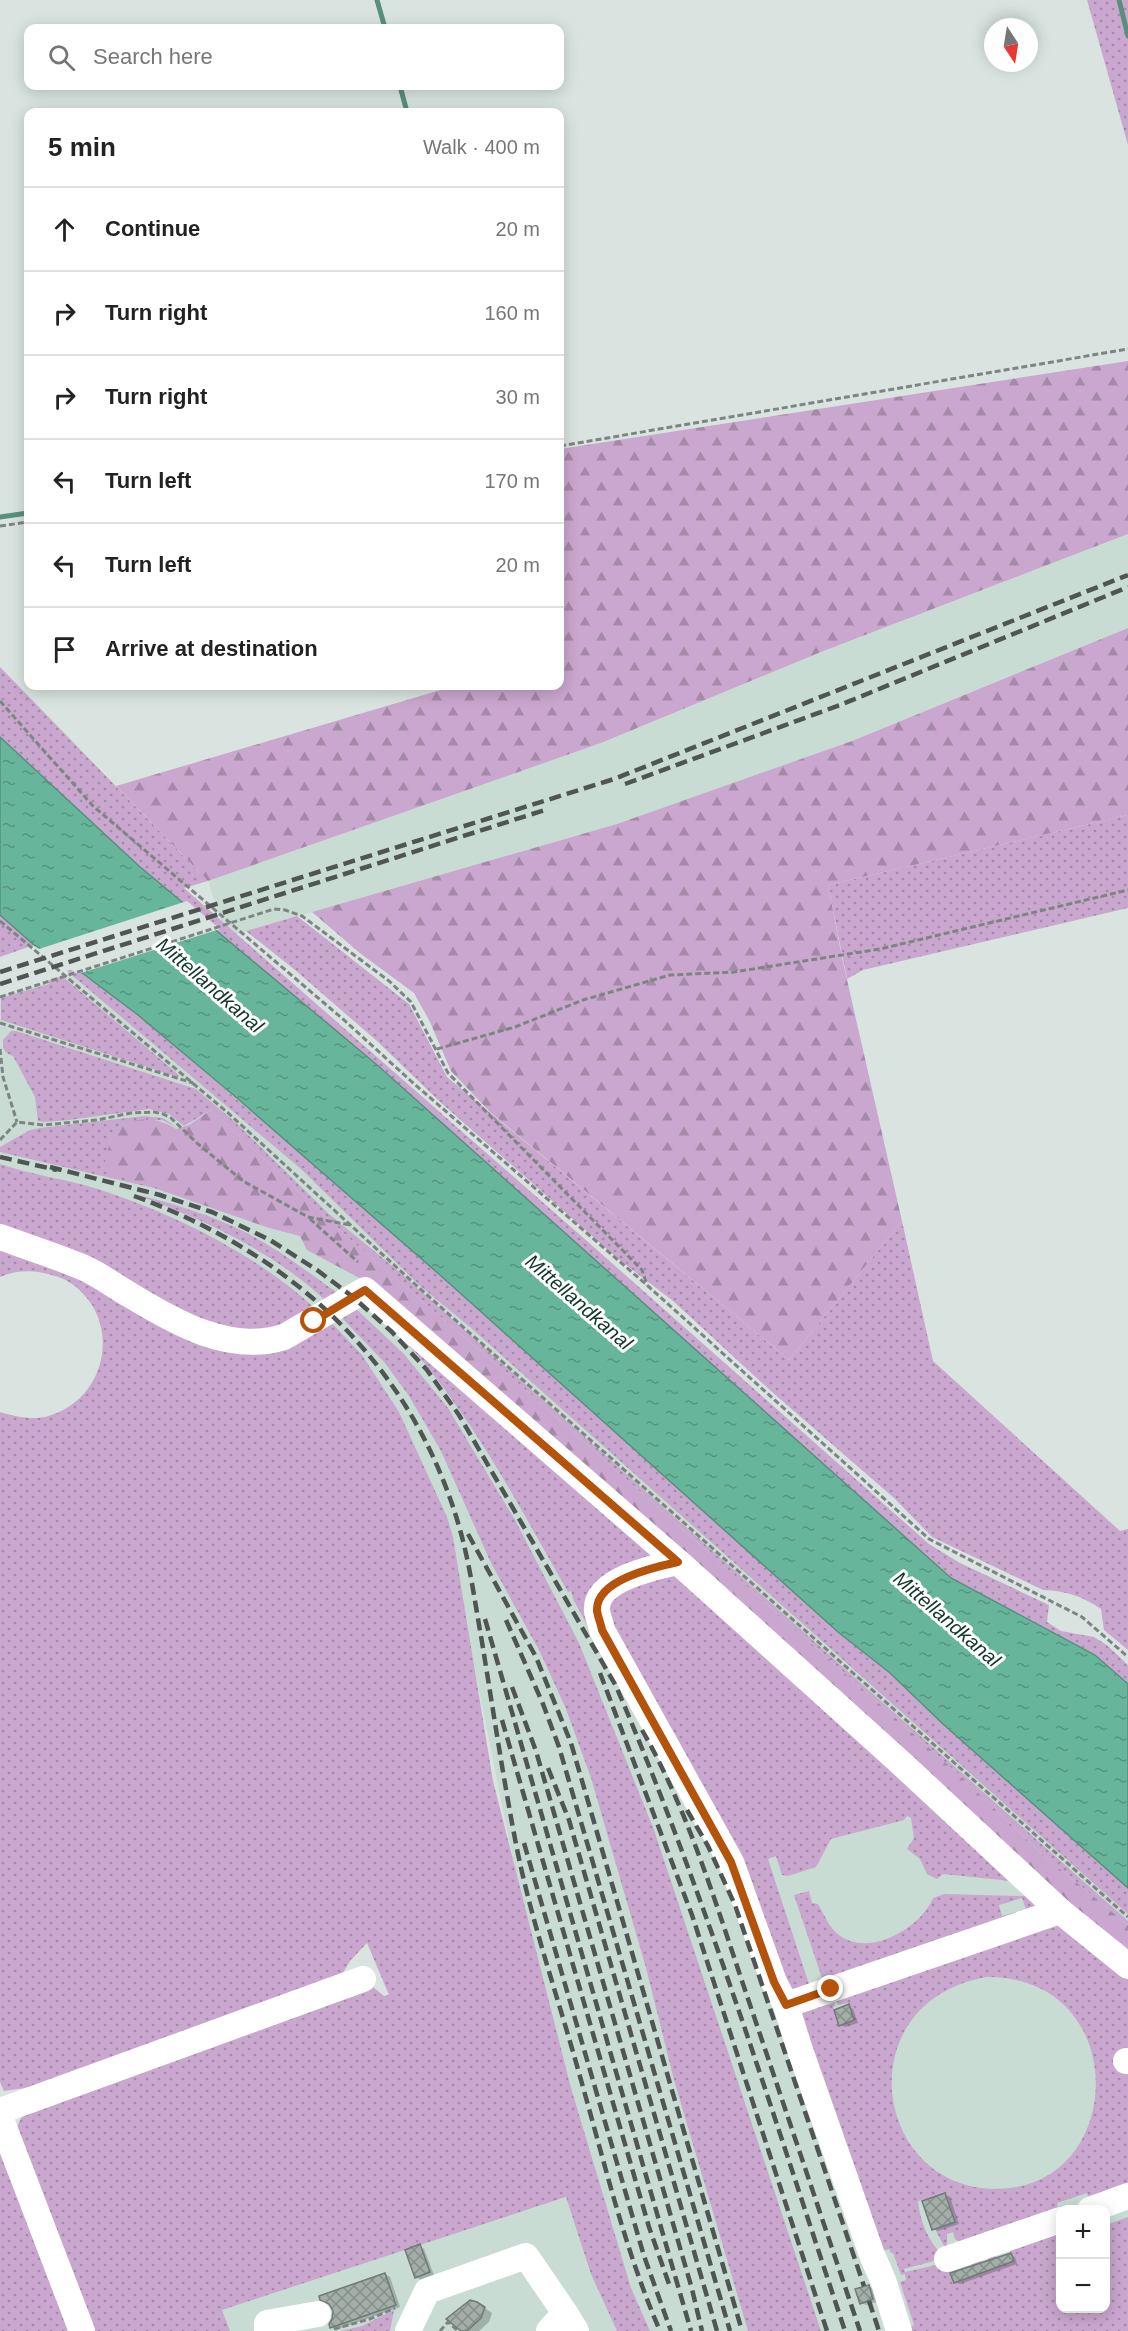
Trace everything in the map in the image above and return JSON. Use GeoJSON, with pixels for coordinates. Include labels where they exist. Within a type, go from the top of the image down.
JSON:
{"type":"FeatureCollection","features":[{"type":"Feature","properties":{"kind":"lane"},"geometry":{"type":"LineString","coordinates":[[0,1237],[83,1268],[132,1297],[209,1335],[244,1343],[270,1342],[284,1337],[365,1290],[678,1562],[911,1771],[1060,1911],[1128,1966]]}},
{"type":"Feature","properties":{"kind":"lane"},"geometry":{"type":"LineString","coordinates":[[678,1562],[626,1576],[603,1594],[597,1610],[602,1630],[731,1862],[774,1982],[786,2005],[802,2058],[883,2280],[899,2331]]}},
{"type":"Feature","properties":{"kind":"lane"},"geometry":{"type":"LineString","coordinates":[[786,2005],[1060,1911]]}},
{"type":"Feature","properties":{"kind":"lane"},"geometry":{"type":"LineString","coordinates":[[0,2110],[363,1979]]}},
{"type":"Feature","properties":{"kind":"lane"},"geometry":{"type":"LineString","coordinates":[[0,2116],[82,2331]]}},
{"type":"Feature","properties":{"kind":"lane"},"geometry":{"type":"LineString","coordinates":[[1104,2205],[1128,2196]]}},
{"type":"Feature","properties":{"kind":"lane"},"geometry":{"type":"LineString","coordinates":[[947,2259],[1056,2221]]}},
{"type":"Feature","properties":{"kind":"lane"},"geometry":{"type":"LineString","coordinates":[[408,2324],[427,2291],[526,2256],[563,2325]]}},
{"type":"Feature","properties":{"kind":"lane"},"geometry":{"type":"LineString","coordinates":[[267,2331],[267,2324],[318,2314]]}},
{"type":"Feature","properties":{"kind":"path"},"geometry":{"type":"LineString","coordinates":[[564,445],[1128,349]]}},
{"type":"Feature","properties":{"kind":"path"},"geometry":{"type":"LineString","coordinates":[[0,526],[24,523]]}},
{"type":"Feature","properties":{"kind":"path"},"geometry":{"type":"LineString","coordinates":[[0,701],[93,806],[344,1020],[412,1082],[648,1286],[929,1539],[1082,1617],[1128,1658]]}},
{"type":"Feature","properties":{"kind":"path"},"geometry":{"type":"LineString","coordinates":[[437,1049],[459,1041],[516,1027],[583,1000],[670,975],[734,972],[880,949],[1128,890]]}},
{"type":"Feature","properties":{"kind":"path"},"geometry":{"type":"LineString","coordinates":[[0,997],[274,909],[302,916],[388,981],[411,1002],[448,1073],[642,1270],[648,1286]]}},
{"type":"Feature","properties":{"kind":"path"},"geometry":{"type":"LineString","coordinates":[[0,921],[194,1084],[353,1225],[417,1286],[1128,1917]]}},
{"type":"Feature","properties":{"kind":"path"},"geometry":{"type":"LineString","coordinates":[[0,1023],[194,1084]]}},
{"type":"Feature","properties":{"kind":"path"},"geometry":{"type":"LineString","coordinates":[[0,1049],[3,1077],[17,1122]]}},
{"type":"Feature","properties":{"kind":"path"},"geometry":{"type":"LineString","coordinates":[[17,1122],[44,1125],[97,1120],[131,1113],[163,1114],[171,1118],[243,1181],[308,1217],[358,1262]]}},
{"type":"Feature","properties":{"kind":"path"},"geometry":{"type":"LineString","coordinates":[[0,1140],[17,1122]]}},
{"type":"Feature","properties":{"kind":"path"},"geometry":{"type":"LineString","coordinates":[[308,1217],[353,1225]]}},
{"type":"Feature","properties":{"kind":"path"},"geometry":{"type":"LineString","coordinates":[[318,2314],[323,2324],[338,2330],[381,2316],[408,2324]]}},
{"type":"Feature","properties":{"kind":"path"},"geometry":{"type":"LineString","coordinates":[[440,2331],[448,2322],[460,2331]]}},
{"type":"Feature","properties":{"kind":"shaded area"},"geometry":{"type":"Polygon","coordinates":[[[1128,534],[1128,628],[852,741],[628,821],[226,937],[208,881],[601,743],[821,652],[1128,534]]]}},
{"type":"Feature","properties":{"kind":"shaded area"},"geometry":{"type":"Polygon","coordinates":[[[82,973],[138,1015],[376,1218],[838,1632],[890,1673],[943,1724],[1128,1888],[1128,2331],[230,2331],[221,2310],[567,2197],[518,1884],[463,1611],[0,1190],[0,996],[82,973]]]}},
{"type":"Feature","properties":{"kind":"green space"},"geometry":{"type":"Polygon","coordinates":[[[1087,0],[1128,0],[1128,145],[1087,0]]]}},
{"type":"Feature","properties":{"kind":"green space"},"geometry":{"type":"Polygon","coordinates":[[[1128,361],[1128,534],[821,652],[601,743],[208,881],[116,786],[440,690],[564,690],[564,448],[1128,361]]]}},
{"type":"Feature","properties":{"kind":"green space"},"geometry":{"type":"Polygon","coordinates":[[[1128,628],[1128,815],[828,885],[843,962],[902,1221],[789,1360],[490,1112],[451,1071],[430,1022],[414,993],[361,954],[312,912],[617,824],[852,741],[1128,628]]]}},
{"type":"Feature","properties":{"kind":"green space"},"geometry":{"type":"Polygon","coordinates":[[[0,667],[208,881],[184,888],[929,1544],[960,1563],[1049,1605],[1047,1622],[1061,1631],[1094,1637],[1107,1645],[1128,1665],[1128,1684],[1095,1655],[951,1578],[376,1064],[139,866],[0,737],[0,667]]]}},
{"type":"Feature","properties":{"kind":"green space"},"geometry":{"type":"Polygon","coordinates":[[[1128,815],[1128,908],[863,970],[847,979],[828,885],[1128,815]]]}},
{"type":"Feature","properties":{"kind":"green space"},"geometry":{"type":"Polygon","coordinates":[[[0,915],[34,945],[0,957],[0,915]]]}},
{"type":"Feature","properties":{"kind":"green space"},"geometry":{"type":"Polygon","coordinates":[[[297,916],[409,1004],[447,1077],[789,1360],[902,1221],[933,1361],[1120,1531],[1128,1529],[1128,1650],[1104,1630],[1101,1609],[1094,1604],[1074,1595],[1043,1590],[932,1537],[894,1498],[772,1392],[673,1301],[617,1258],[439,1101],[377,1041],[246,931],[297,916]]]}},
{"type":"Feature","properties":{"kind":"green space"},"geometry":{"type":"Polygon","coordinates":[[[74,968],[138,1015],[376,1218],[838,1632],[890,1673],[943,1724],[1128,1888],[1128,1914],[471,1328],[419,1285],[301,1169],[67,971],[74,968]]]}},
{"type":"Feature","properties":{"kind":"green space"},"geometry":{"type":"Polygon","coordinates":[[[62,976],[179,1075],[178,1077],[1,1020],[1,998],[49,984],[49,980],[62,976]]]}},
{"type":"Feature","properties":{"kind":"green space"},"geometry":{"type":"Polygon","coordinates":[[[11,1031],[196,1089],[236,1123],[329,1214],[396,1269],[1128,1921],[1128,1925],[1042,1854],[955,1771],[512,1378],[352,1241],[211,1110],[184,1126],[169,1114],[149,1109],[69,1120],[38,1121],[35,1097],[13,1056],[8,1054],[4,1048],[3,1040],[11,1031]]]}},
{"type":"Feature","properties":{"kind":"green space"},"geometry":{"type":"Polygon","coordinates":[[[211,1110],[352,1241],[512,1378],[955,1771],[1042,1854],[1128,1925],[1128,1956],[361,1279],[307,1250],[300,1236],[269,1228],[103,1170],[110,1141],[122,1123],[150,1120],[163,1122],[176,1129],[189,1125],[211,1110]]]}},
{"type":"Feature","properties":{"kind":"green space"},"geometry":{"type":"Polygon","coordinates":[[[144,1116],[163,1118],[178,1128],[162,1120],[123,1123],[110,1141],[104,1170],[162,1190],[0,1152],[0,1147],[30,1130],[144,1116]]]}},
{"type":"Feature","properties":{"kind":"green space"},"geometry":{"type":"Polygon","coordinates":[[[0,1164],[98,1189],[187,1224],[270,1272],[319,1312],[302,1322],[237,1338],[0,1234],[0,1164]]]}},
{"type":"Feature","properties":{"kind":"green space"},"geometry":{"type":"Polygon","coordinates":[[[134,1194],[191,1210],[247,1233],[284,1255],[343,1297],[332,1307],[288,1270],[264,1254],[214,1227],[134,1194]]]}},
{"type":"Feature","properties":{"kind":"green space"},"geometry":{"type":"Polygon","coordinates":[[[0,1242],[209,1338],[326,1317],[362,1355],[399,1412],[447,1517],[453,1537],[493,1781],[571,2088],[631,2288],[650,2331],[617,2331],[591,2274],[566,2197],[222,2310],[230,2331],[89,2331],[16,2129],[22,2116],[372,1986],[384,1996],[389,1995],[367,1943],[350,1961],[338,1981],[45,2085],[4,2091],[0,2082],[0,1412],[39,1418],[62,1411],[89,1388],[102,1356],[103,1339],[92,1305],[73,1284],[36,1272],[22,1272],[0,1277],[0,1242]]]}},
{"type":"Feature","properties":{"kind":"green space"},"geometry":{"type":"Polygon","coordinates":[[[352,1305],[404,1354],[448,1408],[515,1520],[579,1643],[654,1830],[821,2331],[748,2331],[674,2080],[646,1968],[591,1778],[566,1709],[540,1652],[491,1563],[441,1451],[409,1396],[385,1363],[340,1316],[352,1305]]]}},
{"type":"Feature","properties":{"kind":"green space"},"geometry":{"type":"Polygon","coordinates":[[[400,1335],[459,1376],[1011,1881],[943,1874],[937,1879],[927,1874],[920,1859],[907,1849],[914,1838],[911,1818],[907,1816],[904,1820],[831,1839],[816,1867],[788,1876],[782,1875],[776,1856],[768,1859],[811,1990],[798,1993],[786,1988],[573,1599],[571,1591],[568,1592],[470,1426],[449,1395],[400,1335]]]}},
{"type":"Feature","properties":{"kind":"green space"},"geometry":{"type":"Polygon","coordinates":[[[809,1891],[812,1903],[818,1904],[835,1932],[851,1941],[865,1943],[879,1941],[906,1929],[927,1909],[933,1898],[944,1894],[1022,1896],[1031,1894],[1043,1905],[1021,1918],[1019,1911],[1026,1909],[1022,1898],[999,1905],[1002,1916],[1016,1912],[1017,1920],[824,1984],[794,1895],[809,1891]]]}},
{"type":"Feature","properties":{"kind":"green space"},"geometry":{"type":"Polygon","coordinates":[[[1062,1922],[1128,1973],[1128,2186],[1088,2196],[1087,2193],[1057,2203],[1056,2214],[960,2242],[955,2239],[953,2232],[947,2234],[947,2248],[935,2229],[955,2222],[946,2193],[918,2201],[926,2230],[942,2255],[938,2260],[904,2269],[905,2272],[940,2264],[948,2267],[954,2283],[975,2275],[970,2259],[978,2253],[984,2270],[991,2268],[986,2252],[993,2248],[999,2266],[1013,2261],[1008,2246],[1056,2225],[1056,2313],[1110,2313],[1110,2224],[1128,2217],[1128,2331],[902,2331],[914,2325],[900,2282],[906,2280],[905,2274],[901,2275],[893,2253],[889,2249],[883,2251],[800,2015],[803,2009],[827,2002],[828,2005],[834,2003],[833,2007],[839,2025],[854,2021],[848,2003],[838,2005],[835,1994],[1062,1922]],[[987,1977],[940,1994],[910,2023],[894,2059],[893,2098],[904,2134],[928,2165],[964,2184],[1010,2188],[1049,2175],[1076,2149],[1092,2115],[1096,2077],[1087,2040],[1067,2008],[1033,1985],[987,1977]]]}},
{"type":"Feature","properties":{"kind":"green space"},"geometry":{"type":"Polygon","coordinates":[[[0,2151],[68,2331],[0,2331],[0,2151]]]}},
{"type":"Feature","properties":{"kind":"green space"},"geometry":{"type":"Polygon","coordinates":[[[394,2310],[390,2331],[341,2331],[362,2326],[394,2310]]]}},
{"type":"Feature","properties":{"kind":"water","name":"Mittellandkanal"},"geometry":{"type":"Polygon","coordinates":[[[0,737],[139,866],[376,1064],[951,1578],[1095,1655],[1128,1684],[1128,1888],[943,1724],[890,1673],[838,1632],[440,1275],[238,1099],[138,1015],[82,973],[34,945],[0,915],[0,737]]]}},
{"type":"Feature","properties":{"kind":"pier"},"geometry":{"type":"Polygon","coordinates":[[[187,901],[220,929],[78,974],[36,950],[187,901]]]}},
{"type":"Feature","properties":{"kind":"building"},"geometry":{"type":"Polygon","coordinates":[[[849,2004],[854,2020],[839,2026],[834,2010],[849,2004]]]}},
{"type":"Feature","properties":{"kind":"building"},"geometry":{"type":"Polygon","coordinates":[[[945,2193],[955,2222],[932,2230],[922,2201],[945,2193]]]}},
{"type":"Feature","properties":{"kind":"building"},"geometry":{"type":"Polygon","coordinates":[[[420,2244],[430,2272],[415,2278],[405,2250],[420,2244]]]}},
{"type":"Feature","properties":{"kind":"building"},"geometry":{"type":"Polygon","coordinates":[[[1011,2253],[1014,2261],[954,2283],[950,2273],[1011,2253]]]}},
{"type":"Feature","properties":{"kind":"building"},"geometry":{"type":"Polygon","coordinates":[[[385,2273],[396,2305],[330,2328],[333,2311],[329,2304],[320,2300],[319,2296],[385,2273]]]}},
{"type":"Feature","properties":{"kind":"building"},"geometry":{"type":"Polygon","coordinates":[[[869,2285],[873,2299],[860,2304],[855,2289],[869,2285]]]}},
{"type":"Feature","properties":{"kind":"building"},"geometry":{"type":"Polygon","coordinates":[[[470,2300],[485,2307],[481,2318],[467,2331],[461,2331],[446,2319],[470,2300]]]}},
{"type":"Feature","properties":{"kind":"waterway"},"geometry":{"type":"LineString","coordinates":[[377,0],[384,24]]}},
{"type":"Feature","properties":{"kind":"waterway"},"geometry":{"type":"LineString","coordinates":[[1119,0],[1128,36]]}},
{"type":"Feature","properties":{"kind":"waterway"},"geometry":{"type":"LineString","coordinates":[[401,90],[406,108]]}},
{"type":"Feature","properties":{"kind":"waterway"},"geometry":{"type":"LineString","coordinates":[[0,517],[24,514]]}},
{"type":"Feature","properties":{"kind":"railway"},"geometry":{"type":"LineString","coordinates":[[0,972],[614,779],[1128,575]]}},
{"type":"Feature","properties":{"kind":"railway"},"geometry":{"type":"LineString","coordinates":[[625,784],[840,705],[1128,587]]}},
{"type":"Feature","properties":{"kind":"railway"},"geometry":{"type":"LineString","coordinates":[[0,984],[548,809]]}},
{"type":"Feature","properties":{"kind":"railway"},"geometry":{"type":"LineString","coordinates":[[0,1157],[57,1170]]}},
{"type":"Feature","properties":{"kind":"railway"},"geometry":{"type":"LineString","coordinates":[[50,1167],[160,1195],[212,1212],[270,1240],[317,1270],[353,1297],[392,1332],[427,1370],[459,1415],[616,1686],[649,1765],[709,1925],[845,2331]]}},
{"type":"Feature","properties":{"kind":"railway"},"geometry":{"type":"LineString","coordinates":[[134,1196],[191,1220],[244,1249],[293,1282],[337,1321],[376,1365],[410,1413],[438,1467],[459,1526],[475,1598],[511,1819],[529,1902],[625,2236],[660,2331]]}},
{"type":"Feature","properties":{"kind":"railway"},"geometry":{"type":"LineString","coordinates":[[468,1534],[536,1657],[571,1743],[742,2331]]}},
{"type":"Feature","properties":{"kind":"railway"},"geometry":{"type":"LineString","coordinates":[[485,1619],[691,2331]]}},
{"type":"Feature","properties":{"kind":"railway"},"geometry":{"type":"LineString","coordinates":[[506,1620],[559,1747],[730,2331]]}},
{"type":"Feature","properties":{"kind":"railway"},"geometry":{"type":"LineString","coordinates":[[600,1673],[692,1915],[827,2331]]}},
{"type":"Feature","properties":{"kind":"railway"},"geometry":{"type":"LineString","coordinates":[[512,1687],[536,1751],[692,2289],[702,2331]]}},
{"type":"Feature","properties":{"kind":"railway"},"geometry":{"type":"LineString","coordinates":[[502,1720],[649,2227],[669,2284]]}},
{"type":"Feature","properties":{"kind":"railway"},"geometry":{"type":"LineString","coordinates":[[642,1730],[673,1791],[699,1855],[860,2331]]}},
{"type":"Feature","properties":{"kind":"railway"},"geometry":{"type":"LineString","coordinates":[[548,1768],[569,1820],[717,2331]]}},
{"type":"Feature","properties":{"kind":"railway"},"geometry":{"type":"LineString","coordinates":[[687,1810],[708,1846],[735,1905],[864,2286]]}},
{"type":"Feature","properties":{"kind":"railway"},"geometry":{"type":"LineString","coordinates":[[524,1843],[644,2256],[671,2331]]}},
{"type":"Feature","properties":{"kind":"railway"},"geometry":{"type":"LineString","coordinates":[[869,2301],[879,2331]]}},
{"type":"Feature","properties":{"kind":"route"},"geometry":{"type":"LineString","coordinates":[[314,1321],[365,1290],[678,1562],[626,1576],[603,1594],[597,1610],[602,1630],[731,1862],[774,1982],[786,2005],[831,1989]]}}]}
